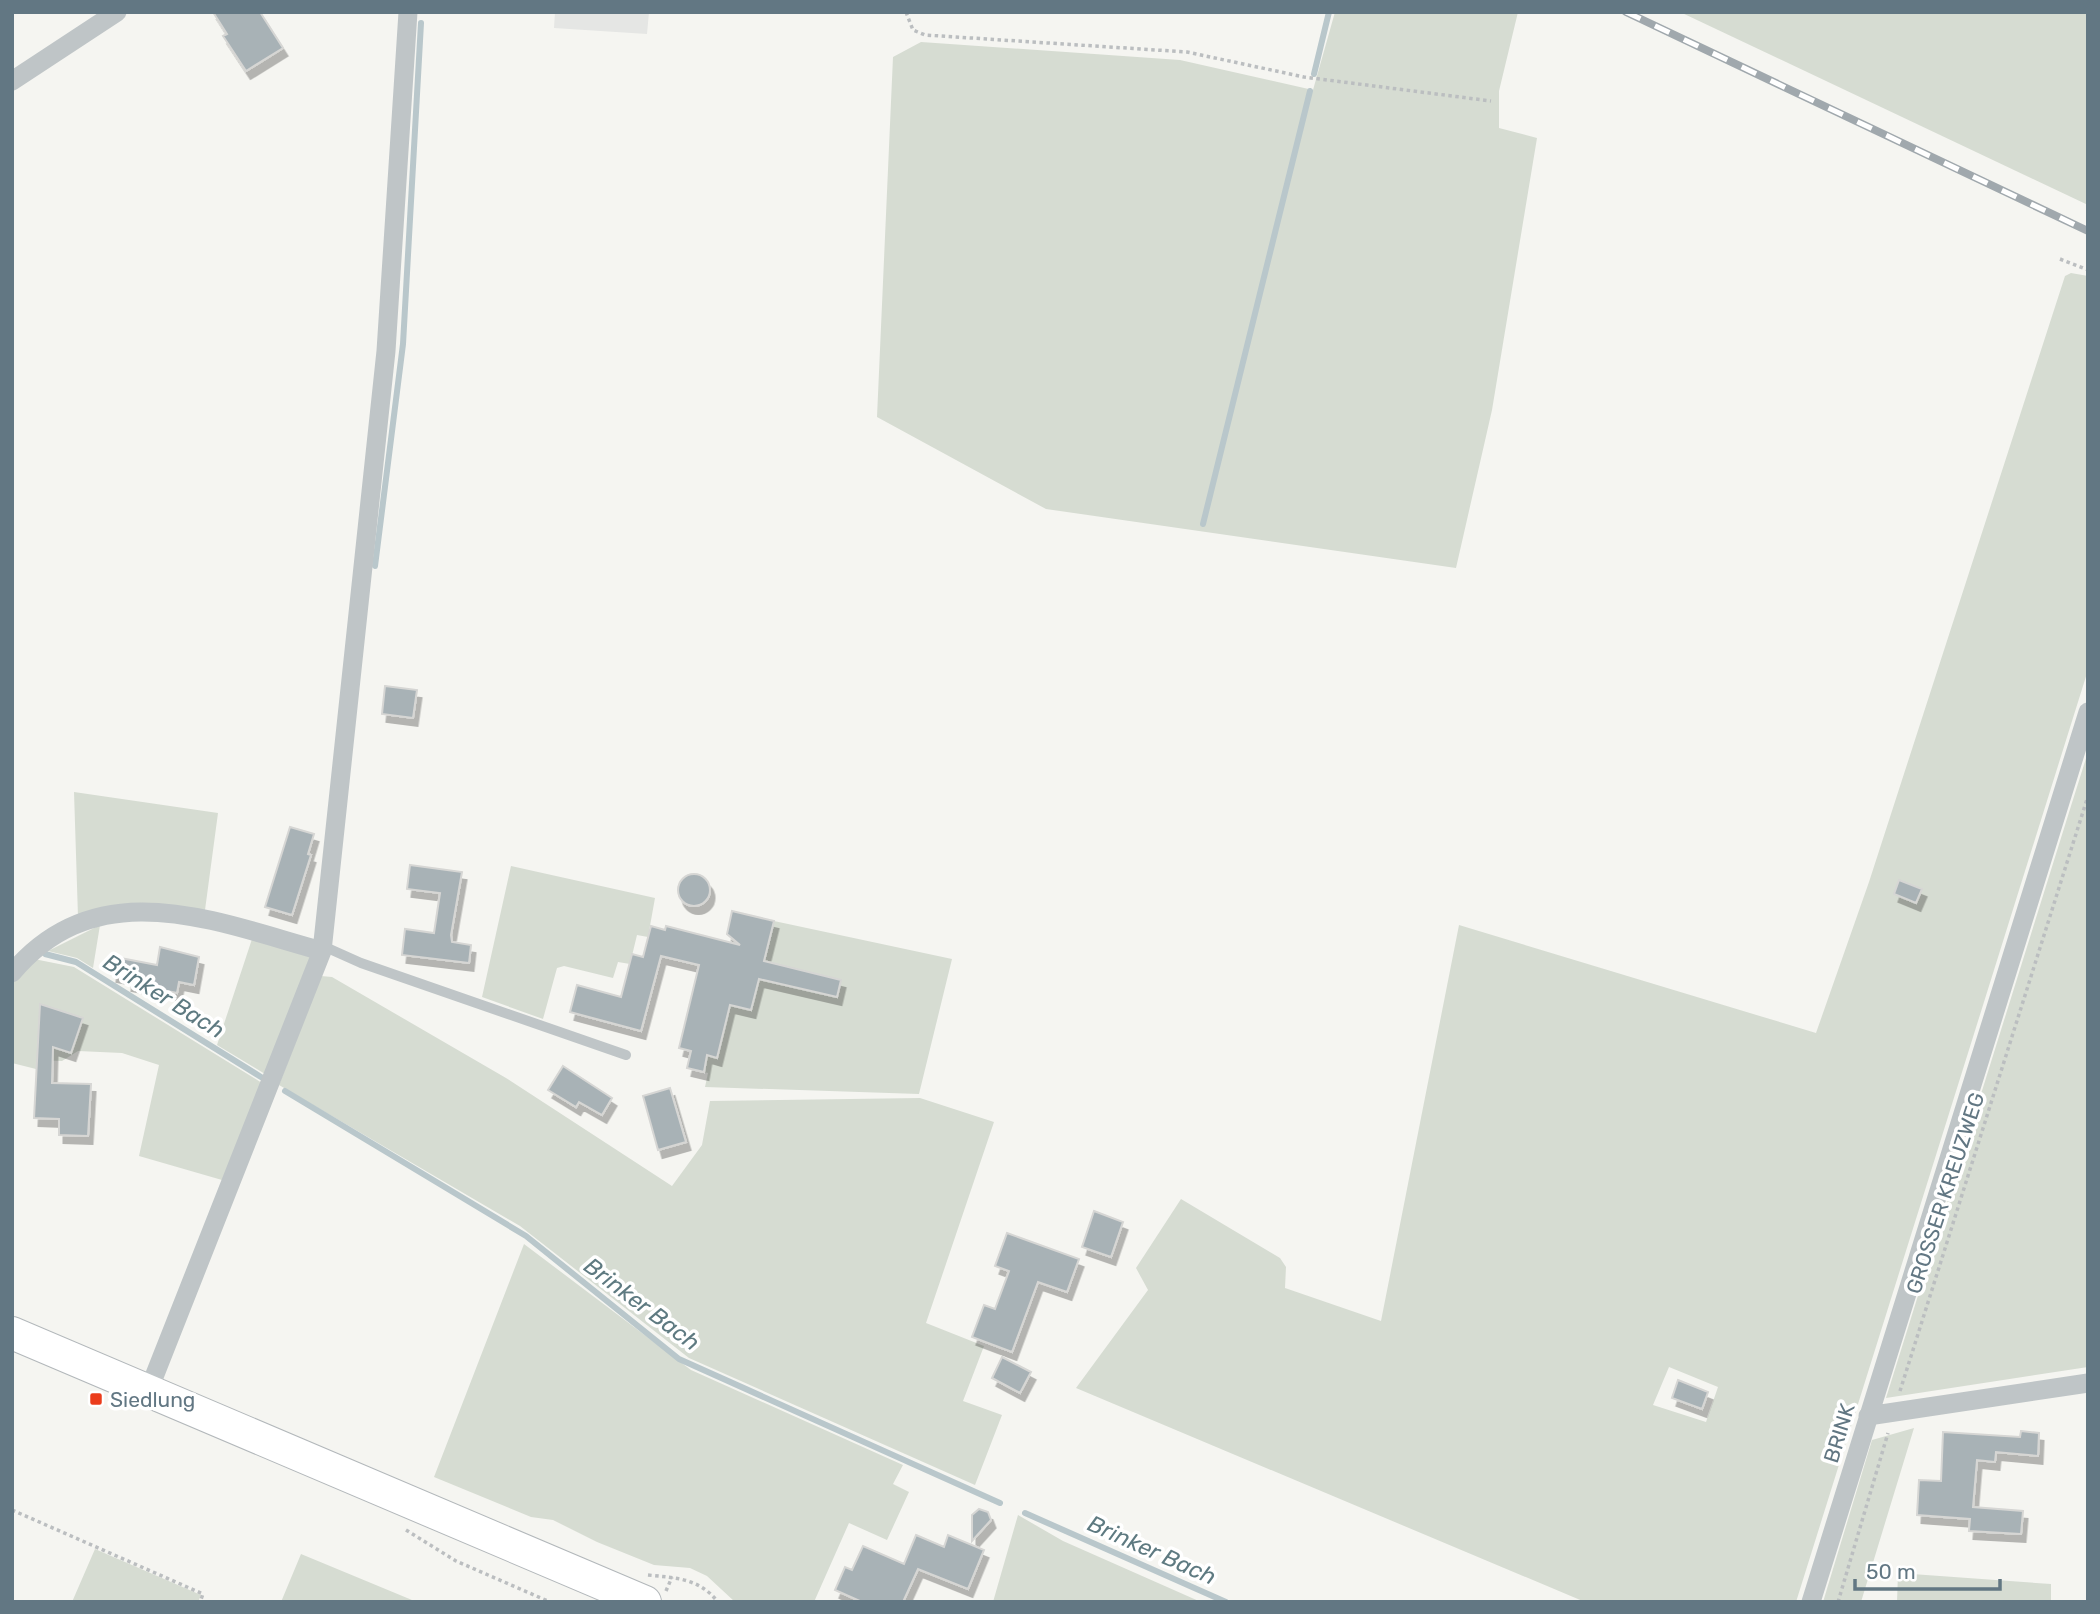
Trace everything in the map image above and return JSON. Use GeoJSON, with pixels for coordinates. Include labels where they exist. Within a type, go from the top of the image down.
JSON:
{"type":"FeatureCollection","features":[{"type":"Feature","properties":{"kind":"main road"},"geometry":{"type":"LineString","coordinates":[[12,1333],[645,1602]]}},
{"type":"Feature","properties":{"kind":"street"},"geometry":{"type":"LineString","coordinates":[[12,81],[117,12]]}},
{"type":"Feature","properties":{"kind":"street"},"geometry":{"type":"LineString","coordinates":[[148,1392],[323,949],[386,351],[408,12]]}},
{"type":"Feature","properties":{"kind":"street","name":"BRINK"},"geometry":{"type":"LineString","coordinates":[[1811,1602],[2088,712]]}},
{"type":"Feature","properties":{"kind":"street"},"geometry":{"type":"LineString","coordinates":[[12,973],[44,943],[75,925],[107,914],[132,912],[180,913],[323,949]]}},
{"type":"Feature","properties":{"kind":"street"},"geometry":{"type":"LineString","coordinates":[[1868,1416],[2088,1383]]}},
{"type":"Feature","properties":{"kind":"lane"},"geometry":{"type":"LineString","coordinates":[[323,949],[625,1055]]}},
{"type":"Feature","properties":{"kind":"path"},"geometry":{"type":"LineString","coordinates":[[905,12],[913,30],[925,35],[1187,52],[1304,77],[1491,101]]}},
{"type":"Feature","properties":{"kind":"path"},"geometry":{"type":"LineString","coordinates":[[2060,259],[2088,270]]}},
{"type":"Feature","properties":{"kind":"path","name":"GROSSER KREUZWEG"},"geometry":{"type":"LineString","coordinates":[[1838,1602],[1894,1413],[2088,796]]}},
{"type":"Feature","properties":{"kind":"path"},"geometry":{"type":"LineString","coordinates":[[12,1510],[203,1594],[200,1602]]}},
{"type":"Feature","properties":{"kind":"path"},"geometry":{"type":"LineString","coordinates":[[396,1524],[456,1561],[550,1602]]}},
{"type":"Feature","properties":{"kind":"path"},"geometry":{"type":"LineString","coordinates":[[672,1577],[700,1585],[718,1602]]}},
{"type":"Feature","properties":{"kind":"shaded area"},"geometry":{"type":"Polygon","coordinates":[[[555,12],[649,12],[647,34],[554,28],[555,12]]]}},
{"type":"Feature","properties":{"kind":"shaded area"},"geometry":{"type":"Polygon","coordinates":[[[1335,12],[1518,12],[1499,91],[1499,128],[1537,138],[1492,410],[1456,568],[1046,509],[877,417],[893,57],[921,42],[1180,60],[1313,90],[1335,12]]]}},
{"type":"Feature","properties":{"kind":"shaded area"},"geometry":{"type":"Polygon","coordinates":[[[1680,12],[2088,12],[2088,205],[1680,12]]]}},
{"type":"Feature","properties":{"kind":"shaded area"},"geometry":{"type":"Polygon","coordinates":[[[2071,273],[2088,276],[2088,670],[1796,1602],[1585,1602],[1076,1388],[1148,1290],[1136,1268],[1181,1199],[1280,1258],[1286,1267],[1285,1288],[1381,1321],[1459,925],[1816,1033],[1869,882],[2065,276],[2071,273]],[[1669,1367],[1653,1405],[1706,1422],[1718,1387],[1669,1367]]]}},
{"type":"Feature","properties":{"kind":"shaded area"},"geometry":{"type":"Polygon","coordinates":[[[2088,752],[2088,1367],[1886,1398],[2071,806],[2088,752]]]}},
{"type":"Feature","properties":{"kind":"shaded area"},"geometry":{"type":"Polygon","coordinates":[[[74,792],[218,813],[205,910],[141,904],[95,911],[78,917],[74,792]]]}},
{"type":"Feature","properties":{"kind":"shaded area"},"geometry":{"type":"Polygon","coordinates":[[[511,866],[655,898],[648,937],[637,935],[630,964],[618,962],[613,978],[564,966],[557,968],[543,1019],[482,997],[511,866]]]}},
{"type":"Feature","properties":{"kind":"shaded area"},"geometry":{"type":"Polygon","coordinates":[[[774,921],[952,959],[919,1094],[705,1087],[708,1073],[704,1072],[707,1055],[717,1057],[730,1005],[751,1010],[759,979],[837,997],[841,980],[764,961],[774,921]]]}},
{"type":"Feature","properties":{"kind":"shaded area"},"geometry":{"type":"Polygon","coordinates":[[[100,925],[93,968],[77,958],[48,951],[100,925]]]}},
{"type":"Feature","properties":{"kind":"shaded area"},"geometry":{"type":"Polygon","coordinates":[[[252,939],[312,956],[265,1074],[217,1045],[252,939]]]}},
{"type":"Feature","properties":{"kind":"shaded area"},"geometry":{"type":"Polygon","coordinates":[[[34,959],[74,967],[262,1083],[222,1180],[139,1156],[159,1065],[122,1053],[78,1051],[62,1061],[36,1060],[36,1069],[12,1063],[12,980],[34,959]]]}},
{"type":"Feature","properties":{"kind":"shaded area"},"geometry":{"type":"Polygon","coordinates":[[[321,976],[332,977],[506,1078],[672,1186],[702,1145],[710,1101],[920,1098],[994,1122],[926,1323],[984,1346],[963,1401],[1002,1415],[975,1485],[689,1358],[520,1226],[279,1085],[321,976]]]}},
{"type":"Feature","properties":{"kind":"shaded area"},"geometry":{"type":"Polygon","coordinates":[[[524,1244],[691,1370],[903,1465],[893,1484],[909,1492],[887,1540],[849,1523],[814,1602],[735,1602],[707,1576],[690,1568],[654,1565],[597,1542],[553,1520],[531,1517],[434,1477],[524,1244]]]}},
{"type":"Feature","properties":{"kind":"shaded area"},"geometry":{"type":"Polygon","coordinates":[[[1914,1428],[1861,1602],[1823,1602],[1872,1440],[1914,1428]]]}},
{"type":"Feature","properties":{"kind":"shaded area"},"geometry":{"type":"Polygon","coordinates":[[[1018,1515],[1063,1541],[1201,1602],[993,1602],[1018,1515]]]}},
{"type":"Feature","properties":{"kind":"shaded area"},"geometry":{"type":"Polygon","coordinates":[[[95,1549],[201,1595],[198,1602],[72,1602],[95,1549]]]}},
{"type":"Feature","properties":{"kind":"shaded area"},"geometry":{"type":"Polygon","coordinates":[[[301,1554],[412,1600],[281,1602],[301,1554]]]}},
{"type":"Feature","properties":{"kind":"shaded area"},"geometry":{"type":"Polygon","coordinates":[[[1898,1573],[2051,1584],[2051,1602],[1897,1602],[1898,1573]]]}},
{"type":"Feature","properties":{"kind":"building"},"geometry":{"type":"Polygon","coordinates":[[[213,12],[260,12],[283,48],[246,71],[223,36],[227,34],[213,12]]]}},
{"type":"Feature","properties":{"kind":"building"},"geometry":{"type":"Polygon","coordinates":[[[385,686],[417,690],[413,718],[382,714],[385,686]]]}},
{"type":"Feature","properties":{"kind":"building"},"geometry":{"type":"Polygon","coordinates":[[[290,827],[314,834],[308,854],[311,855],[292,915],[265,907],[290,827]]]}},
{"type":"Feature","properties":{"kind":"building"},"geometry":{"type":"Polygon","coordinates":[[[410,865],[462,872],[451,935],[452,942],[471,945],[469,963],[402,955],[405,929],[434,933],[440,893],[407,889],[410,865]]]}},
{"type":"Feature","properties":{"kind":"building"},"geometry":{"type":"Polygon","coordinates":[[[694,874],[706,878],[710,890],[706,902],[694,906],[682,902],[678,890],[682,878],[694,874]]]}},
{"type":"Feature","properties":{"kind":"building"},"geometry":{"type":"Polygon","coordinates":[[[1899,880],[1922,889],[1916,903],[1894,894],[1899,880]]]}},
{"type":"Feature","properties":{"kind":"building"},"geometry":{"type":"Polygon","coordinates":[[[732,911],[774,921],[764,961],[841,980],[837,997],[759,979],[751,1010],[730,1005],[717,1058],[707,1055],[704,1072],[687,1068],[691,1051],[679,1048],[699,965],[661,956],[641,1031],[570,1012],[577,985],[621,997],[632,954],[643,957],[651,926],[665,930],[666,926],[740,945],[727,934],[732,911]]]}},
{"type":"Feature","properties":{"kind":"building"},"geometry":{"type":"Polygon","coordinates":[[[160,947],[199,957],[194,985],[179,982],[177,993],[127,983],[128,977],[112,974],[115,957],[157,965],[160,947]]]}},
{"type":"Feature","properties":{"kind":"building"},"geometry":{"type":"Polygon","coordinates":[[[40,1004],[83,1018],[71,1053],[53,1047],[52,1083],[91,1084],[88,1136],[59,1135],[59,1119],[34,1118],[40,1004]]]}},
{"type":"Feature","properties":{"kind":"building"},"geometry":{"type":"Polygon","coordinates":[[[563,1066],[612,1098],[602,1115],[579,1102],[576,1107],[548,1090],[563,1066]]]}},
{"type":"Feature","properties":{"kind":"building"},"geometry":{"type":"Polygon","coordinates":[[[670,1088],[686,1142],[658,1150],[643,1096],[670,1088]]]}},
{"type":"Feature","properties":{"kind":"building"},"geometry":{"type":"Polygon","coordinates":[[[1094,1211],[1123,1222],[1111,1257],[1082,1247],[1094,1211]]]}},
{"type":"Feature","properties":{"kind":"building"},"geometry":{"type":"Polygon","coordinates":[[[1007,1233],[1079,1259],[1067,1292],[1038,1282],[1012,1352],[972,1337],[984,1305],[995,1309],[1009,1271],[995,1266],[1007,1233]]]}},
{"type":"Feature","properties":{"kind":"building"},"geometry":{"type":"Polygon","coordinates":[[[1002,1357],[1031,1372],[1020,1393],[992,1378],[1002,1357]]]}},
{"type":"Feature","properties":{"kind":"building"},"geometry":{"type":"Polygon","coordinates":[[[1678,1380],[1708,1392],[1702,1409],[1672,1398],[1678,1380]]]}},
{"type":"Feature","properties":{"kind":"building"},"geometry":{"type":"Polygon","coordinates":[[[2021,1431],[2039,1433],[2038,1456],[1996,1452],[1995,1462],[1977,1460],[1973,1507],[2023,1511],[2021,1534],[1969,1531],[1970,1519],[1917,1515],[1919,1480],[1941,1481],[1943,1432],[2020,1437],[2021,1431]]]}},
{"type":"Feature","properties":{"kind":"building"},"geometry":{"type":"Polygon","coordinates":[[[979,1509],[988,1512],[991,1520],[972,1541],[972,1515],[979,1509]]]}},
{"type":"Feature","properties":{"kind":"building"},"geometry":{"type":"Polygon","coordinates":[[[916,1535],[944,1547],[948,1535],[984,1550],[968,1589],[918,1569],[903,1602],[862,1602],[835,1590],[845,1567],[852,1570],[863,1546],[904,1564],[916,1535]]]}},
{"type":"Feature","properties":{"kind":"waterway"},"geometry":{"type":"LineString","coordinates":[[1314,74],[1329,12]]}},
{"type":"Feature","properties":{"kind":"waterway"},"geometry":{"type":"LineString","coordinates":[[375,566],[403,344],[421,23]]}},
{"type":"Feature","properties":{"kind":"waterway"},"geometry":{"type":"LineString","coordinates":[[1203,524],[1310,91]]}},
{"type":"Feature","properties":{"kind":"waterway","name":"Brinker Bach"},"geometry":{"type":"LineString","coordinates":[[45,954],[76,962],[261,1077]]}},
{"type":"Feature","properties":{"kind":"waterway","name":"Brinker Bach"},"geometry":{"type":"LineString","coordinates":[[285,1091],[526,1236],[679,1359],[1000,1503]]}},
{"type":"Feature","properties":{"kind":"waterway","name":"Brinker Bach"},"geometry":{"type":"LineString","coordinates":[[1025,1513],[1226,1602]]}},
{"type":"Feature","properties":{"kind":"railway"},"geometry":{"type":"LineString","coordinates":[[1626,12],[2088,231]]}},
{"type":"Feature","properties":{"kind":"place","name":"Siedlung"},"geometry":{"type":"Point","coordinates":[96,1399]}}]}
